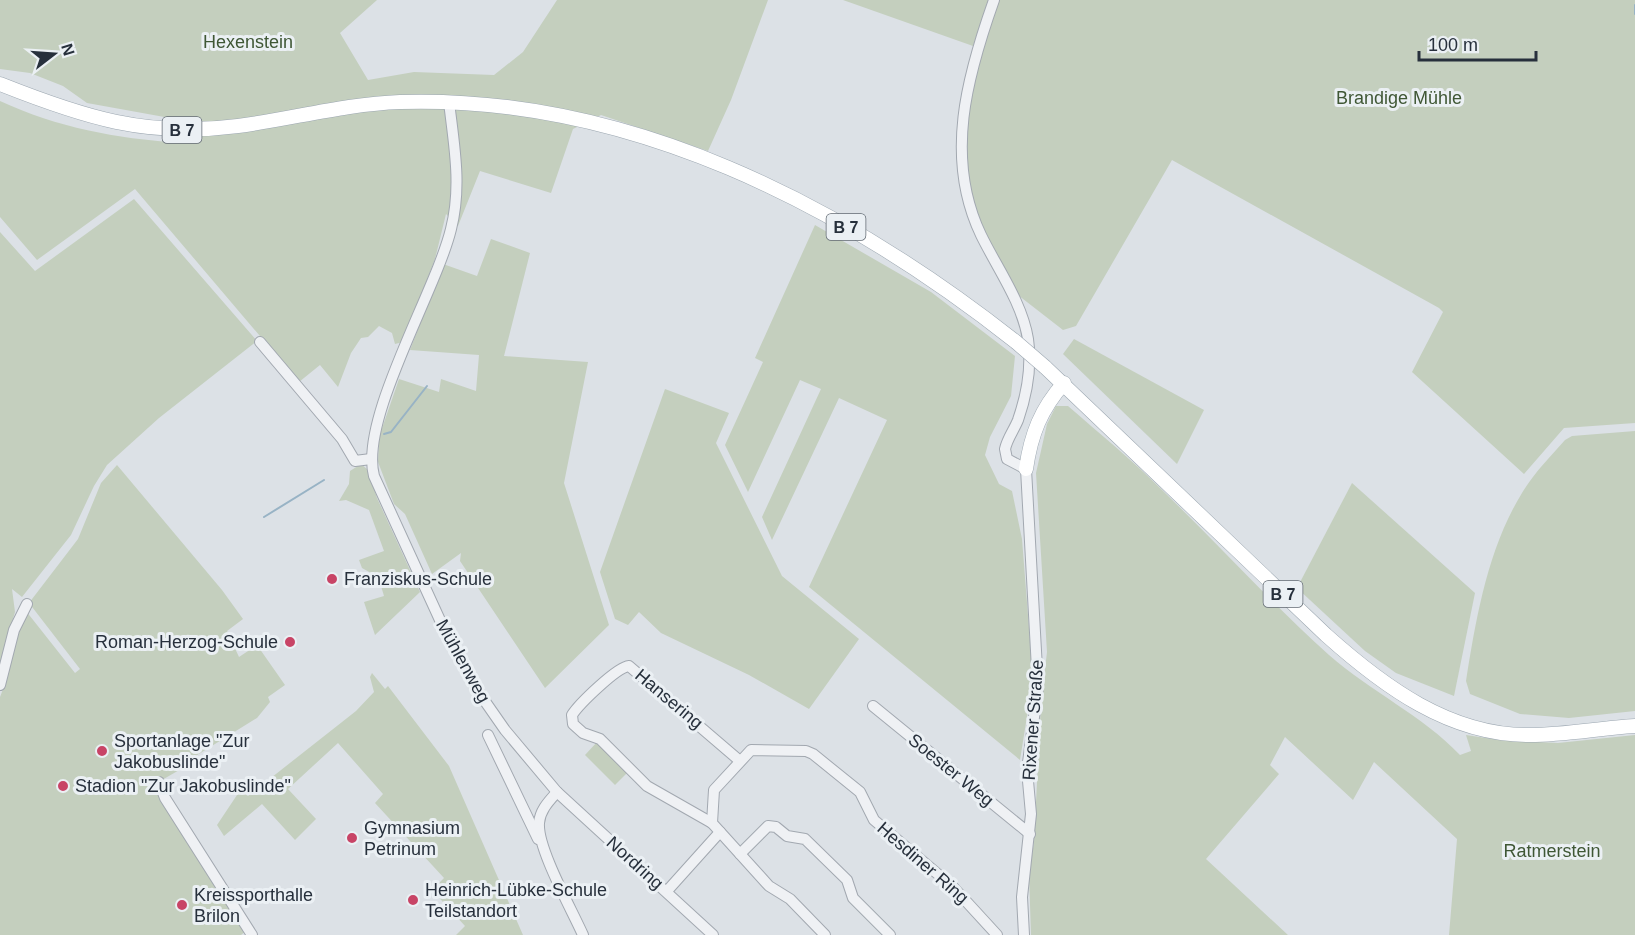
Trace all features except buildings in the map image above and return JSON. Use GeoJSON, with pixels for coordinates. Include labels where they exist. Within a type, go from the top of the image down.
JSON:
{"type":"FeatureCollection","features":[{"type":"Feature","properties":{"kind":"main road","name":"B 7"},"geometry":{"type":"LineString","coordinates":[[0,84],[89,117],[162,129],[238,126],[369,104],[449,102],[512,106],[561,115],[660,141],[737,171],[811,206],[932,280],[1016,342],[1064,383],[1347,653],[1388,686],[1445,718],[1496,732],[1528,735],[1635,726]]}},
{"type":"Feature","properties":{"kind":"main road"},"geometry":{"type":"LineString","coordinates":[[1026,469],[1033,430],[1046,405],[1064,383]]}},
{"type":"Feature","properties":{"kind":"street"},"geometry":{"type":"LineString","coordinates":[[994,0],[978,46],[965,98],[962,172],[974,220],[1018,309],[1028,339],[1030,369],[1026,393],[1005,449],[1011,462],[1026,469]]}},
{"type":"Feature","properties":{"kind":"street","name":"Mühlenweg"},"geometry":{"type":"LineString","coordinates":[[449,102],[458,181],[454,216],[433,281],[385,402],[373,440],[371,459],[376,482],[465,670],[505,730],[557,792]]}},
{"type":"Feature","properties":{"kind":"street"},"geometry":{"type":"LineString","coordinates":[[260,342],[342,439],[355,461],[371,459]]}},
{"type":"Feature","properties":{"kind":"street","name":"Rixener Straße"},"geometry":{"type":"LineString","coordinates":[[1024,935],[1022,897],[1029,834],[1027,770],[1035,719],[1038,669],[1026,469]]}},
{"type":"Feature","properties":{"kind":"street"},"geometry":{"type":"LineString","coordinates":[[0,685],[14,630],[27,604]]}},
{"type":"Feature","properties":{"kind":"street","name":"Hansering"},"geometry":{"type":"LineString","coordinates":[[712,822],[647,786],[600,739],[583,733],[573,724],[572,715],[597,688],[621,668],[629,666],[740,760]]}},
{"type":"Feature","properties":{"kind":"street","name":"Soester Weg"},"geometry":{"type":"LineString","coordinates":[[873,706],[1029,834]]}},
{"type":"Feature","properties":{"kind":"street"},"geometry":{"type":"LineString","coordinates":[[488,735],[583,935]]}},
{"type":"Feature","properties":{"kind":"street","name":"Hesdiner Ring"},"geometry":{"type":"LineString","coordinates":[[712,822],[714,790],[740,760],[754,749],[811,753],[860,792],[874,820],[953,887],[997,935]]}},
{"type":"Feature","properties":{"kind":"street"},"geometry":{"type":"LineString","coordinates":[[159,782],[165,798],[252,935]]}},
{"type":"Feature","properties":{"kind":"street"},"geometry":{"type":"LineString","coordinates":[[543,847],[539,831],[540,817],[557,792]]}},
{"type":"Feature","properties":{"kind":"street","name":"Nordring"},"geometry":{"type":"LineString","coordinates":[[557,792],[713,935]]}},
{"type":"Feature","properties":{"kind":"street"},"geometry":{"type":"LineString","coordinates":[[712,822],[773,890],[790,898],[825,935]]}},
{"type":"Feature","properties":{"kind":"street"},"geometry":{"type":"LineString","coordinates":[[740,854],[768,826],[776,827],[787,836],[802,838],[847,880],[853,898],[890,935]]}},
{"type":"Feature","properties":{"kind":"street"},"geometry":{"type":"LineString","coordinates":[[667,891],[720,832]]}},
{"type":"Feature","properties":{"kind":"green space","name":"Hexenstein"},"geometry":{"type":"Polygon","coordinates":[[[0,0],[377,0],[340,33],[368,80],[414,72],[494,75],[523,52],[557,0],[768,0],[731,100],[708,151],[601,115],[573,129],[551,193],[480,171],[458,226],[446,214],[435,259],[403,342],[395,344],[392,333],[379,326],[368,337],[361,338],[351,353],[338,387],[320,365],[299,382],[135,189],[37,260],[0,217],[0,101],[66,125],[110,135],[156,141],[179,143],[181,120],[87,103],[63,86],[30,73],[0,69],[0,0]]]}},
{"type":"Feature","properties":{"kind":"green space"},"geometry":{"type":"Polygon","coordinates":[[[843,0],[988,0],[973,46],[843,0]]]}},
{"type":"Feature","properties":{"kind":"green space","name":"Brandige Mühle"},"geometry":{"type":"Polygon","coordinates":[[[996,0],[1635,0],[1635,423],[1564,428],[1524,474],[1412,372],[1443,312],[1439,308],[1172,160],[1076,326],[1063,330],[1014,292],[968,195],[966,107],[996,0]]]}},
{"type":"Feature","properties":{"kind":"green space"},"geometry":{"type":"Polygon","coordinates":[[[134,199],[257,341],[159,418],[107,465],[94,486],[71,535],[22,597],[12,589],[15,612],[0,664],[0,232],[35,271],[134,199]]]}},
{"type":"Feature","properties":{"kind":"green space"},"geometry":{"type":"Polygon","coordinates":[[[815,225],[931,292],[1015,356],[1011,396],[990,437],[985,455],[999,484],[1012,491],[1022,539],[1033,679],[1020,760],[809,587],[887,420],[839,398],[772,540],[762,517],[821,389],[800,380],[748,492],[725,445],[763,362],[755,358],[815,225]]]}},
{"type":"Feature","properties":{"kind":"green space"},"geometry":{"type":"Polygon","coordinates":[[[491,239],[530,253],[504,356],[588,362],[564,483],[609,625],[545,688],[460,561],[461,553],[432,574],[405,514],[394,504],[378,462],[379,437],[399,379],[439,392],[441,379],[476,391],[479,355],[410,350],[443,264],[477,276],[491,239]]]}},
{"type":"Feature","properties":{"kind":"green space"},"geometry":{"type":"Polygon","coordinates":[[[1074,339],[1204,410],[1177,464],[1063,354],[1074,339]]]}},
{"type":"Feature","properties":{"kind":"green space"},"geometry":{"type":"Polygon","coordinates":[[[665,389],[729,413],[716,443],[782,576],[859,639],[809,709],[749,675],[661,633],[639,612],[628,625],[615,619],[600,572],[665,389]]]}},
{"type":"Feature","properties":{"kind":"green space","name":"Ratmerstein"},"geometry":{"type":"Polygon","coordinates":[[[1056,406],[1068,406],[1138,467],[1329,655],[1429,728],[1460,755],[1471,751],[1466,735],[1499,740],[1558,743],[1635,735],[1635,935],[1449,935],[1457,839],[1374,762],[1353,800],[1285,737],[1270,765],[1279,774],[1206,859],[1288,935],[1031,935],[1029,874],[1034,842],[1041,703],[1047,652],[1036,473],[1047,424],[1056,406]]]}},
{"type":"Feature","properties":{"kind":"green space"},"geometry":{"type":"Polygon","coordinates":[[[1635,431],[1635,711],[1569,718],[1520,714],[1470,694],[1466,681],[1485,584],[1500,537],[1522,493],[1548,459],[1565,440],[1572,436],[1635,431]]]}},
{"type":"Feature","properties":{"kind":"green space"},"geometry":{"type":"Polygon","coordinates":[[[361,464],[368,470],[377,498],[420,592],[375,635],[364,602],[384,596],[381,586],[375,587],[371,573],[362,568],[359,560],[384,551],[369,510],[346,500],[339,501],[349,484],[350,471],[361,464]]]}},
{"type":"Feature","properties":{"kind":"green space","name":"Sportanlage \"Zur Jakobuslinde\""},"geometry":{"type":"Polygon","coordinates":[[[117,465],[222,590],[243,619],[227,631],[239,657],[257,645],[285,685],[268,697],[270,702],[257,718],[186,762],[188,765],[155,784],[246,931],[241,935],[0,935],[0,697],[5,684],[7,658],[26,611],[75,673],[80,669],[29,603],[78,539],[101,483],[117,465]]]}},
{"type":"Feature","properties":{"kind":"green space"},"geometry":{"type":"Polygon","coordinates":[[[1352,483],[1475,593],[1454,696],[1396,673],[1365,651],[1297,588],[1352,483]]]}},
{"type":"Feature","properties":{"kind":"green space"},"geometry":{"type":"Polygon","coordinates":[[[372,673],[385,689],[388,686],[449,766],[523,935],[456,935],[465,926],[432,890],[444,878],[375,803],[383,794],[338,743],[288,789],[316,819],[295,840],[262,804],[224,836],[217,825],[237,795],[242,792],[248,796],[356,711],[374,692],[370,677],[372,673]]]}},
{"type":"Feature","properties":{"kind":"green space"},"geometry":{"type":"Polygon","coordinates":[[[598,741],[629,771],[615,785],[585,755],[598,741]]]}},
{"type":"Feature","properties":{"kind":"waterway"},"geometry":{"type":"LineString","coordinates":[[1635,5],[1635,14]]}},
{"type":"Feature","properties":{"kind":"waterway"},"geometry":{"type":"LineString","coordinates":[[384,434],[391,432],[427,386]]}},
{"type":"Feature","properties":{"kind":"waterway"},"geometry":{"type":"LineString","coordinates":[[264,517],[324,480]]}},
{"type":"Feature","properties":{"kind":"place","name":"Franziskus-Schule"},"geometry":{"type":"Point","coordinates":[332,579]}},
{"type":"Feature","properties":{"kind":"place","name":"Roman-Herzog-Schule"},"geometry":{"type":"Point","coordinates":[290,642]}},
{"type":"Feature","properties":{"kind":"place","name":"Sportanlage \"Zur Jakobuslinde\""},"geometry":{"type":"Point","coordinates":[102,751]}},
{"type":"Feature","properties":{"kind":"place","name":"Stadion \"Zur Jakobuslinde\""},"geometry":{"type":"Point","coordinates":[63,786]}},
{"type":"Feature","properties":{"kind":"place","name":"Gymnasium Petrinum"},"geometry":{"type":"Point","coordinates":[352,838]}},
{"type":"Feature","properties":{"kind":"place","name":"Heinrich-Lübke-Schule Teilstandort"},"geometry":{"type":"Point","coordinates":[413,900]}},
{"type":"Feature","properties":{"kind":"place","name":"Kreissporthalle Brilon"},"geometry":{"type":"Point","coordinates":[182,905]}}]}
